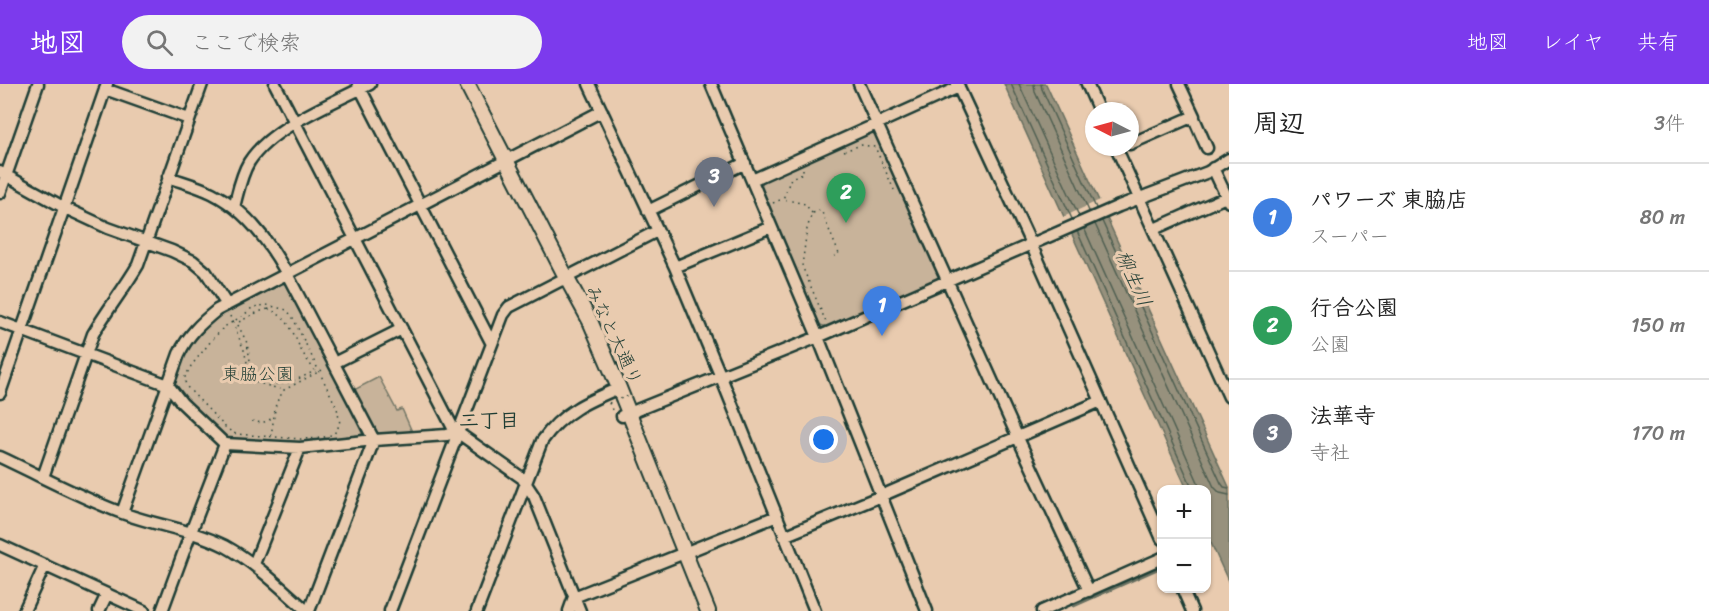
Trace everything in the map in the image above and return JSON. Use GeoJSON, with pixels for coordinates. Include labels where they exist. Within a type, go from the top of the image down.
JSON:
{"type":"FeatureCollection","features":[{"type":"Feature","properties":{"kind":"main road","name":"みなと大通り"},"geometry":{"type":"LineString","coordinates":[[458,84],[503,161]]}},
{"type":"Feature","properties":{"kind":"main road","name":"みなと大通り"},"geometry":{"type":"LineString","coordinates":[[467,84],[618,394],[680,554],[698,611]]}},
{"type":"Feature","properties":{"kind":"main road","name":"みなと大通り"},"geometry":{"type":"LineString","coordinates":[[680,554],[708,611]]}},
{"type":"Feature","properties":{"kind":"street"},"geometry":{"type":"LineString","coordinates":[[0,193],[3,173],[38,84]]}},
{"type":"Feature","properties":{"kind":"street"},"geometry":{"type":"LineString","coordinates":[[43,477],[93,334],[138,265],[201,84]]}},
{"type":"Feature","properties":{"kind":"street"},"geometry":{"type":"LineString","coordinates":[[275,84],[457,432],[522,478],[534,496],[580,611]]}},
{"type":"Feature","properties":{"kind":"street"},"geometry":{"type":"LineString","coordinates":[[589,84],[675,267],[815,611]]}},
{"type":"Feature","properties":{"kind":"street"},"geometry":{"type":"LineString","coordinates":[[711,84],[818,337],[927,611]]}},
{"type":"Feature","properties":{"kind":"street"},"geometry":{"type":"LineString","coordinates":[[859,84],[1089,591]]}},
{"type":"Feature","properties":{"kind":"street"},"geometry":{"type":"LineString","coordinates":[[1087,84],[1095,102]]}},
{"type":"Feature","properties":{"kind":"street"},"geometry":{"type":"LineString","coordinates":[[1182,85],[1194,116],[1192,116],[1207,148]]}},
{"type":"Feature","properties":{"kind":"street"},"geometry":{"type":"LineString","coordinates":[[0,393],[106,86],[189,119]]}},
{"type":"Feature","properties":{"kind":"street"},"geometry":{"type":"LineString","coordinates":[[234,207],[245,171],[256,152],[271,138],[295,123],[363,86],[491,342]]}},
{"type":"Feature","properties":{"kind":"street"},"geometry":{"type":"LineString","coordinates":[[752,180],[958,86],[1031,244],[1157,529]]}},
{"type":"Feature","properties":{"kind":"street"},"geometry":{"type":"LineString","coordinates":[[122,513],[184,343],[202,322],[217,310],[602,111]]}},
{"type":"Feature","properties":{"kind":"street"},"geometry":{"type":"LineString","coordinates":[[1139,140],[1192,116]]}},
{"type":"Feature","properties":{"kind":"street"},"geometry":{"type":"LineString","coordinates":[[1121,156],[1229,397]]}},
{"type":"Feature","properties":{"kind":"street"},"geometry":{"type":"LineString","coordinates":[[625,414],[818,337],[1119,206],[1213,168],[1229,159]]}},
{"type":"Feature","properties":{"kind":"street"},"geometry":{"type":"LineString","coordinates":[[648,211],[745,163]]}},
{"type":"Feature","properties":{"kind":"street"},"geometry":{"type":"LineString","coordinates":[[1154,230],[1228,200],[1213,168]]}},
{"type":"Feature","properties":{"kind":"street"},"geometry":{"type":"LineString","coordinates":[[3,173],[65,208],[108,228],[193,261],[213,282],[227,305]]}},
{"type":"Feature","properties":{"kind":"street"},"geometry":{"type":"LineString","coordinates":[[0,457],[122,513],[190,532],[224,546],[254,564],[308,611],[374,440],[287,274],[258,228],[234,207],[212,193],[168,177]]}},
{"type":"Feature","properties":{"kind":"street"},"geometry":{"type":"LineString","coordinates":[[675,267],[771,227]]}},
{"type":"Feature","properties":{"kind":"street"},"geometry":{"type":"LineString","coordinates":[[390,611],[503,315],[509,307],[657,231]]}},
{"type":"Feature","properties":{"kind":"street"},"geometry":{"type":"LineString","coordinates":[[0,322],[168,385],[182,403],[225,444],[300,448],[457,432]]}},
{"type":"Feature","properties":{"kind":"street"},"geometry":{"type":"LineString","coordinates":[[334,363],[402,328]]}},
{"type":"Feature","properties":{"kind":"street"},"geometry":{"type":"LineString","coordinates":[[477,611],[542,441],[550,429],[571,411],[618,394]]}},
{"type":"Feature","properties":{"kind":"street"},"geometry":{"type":"LineString","coordinates":[[784,536],[1101,402]]}},
{"type":"Feature","properties":{"kind":"street"},"geometry":{"type":"LineString","coordinates":[[162,611],[225,444]]}},
{"type":"Feature","properties":{"kind":"street"},"geometry":{"type":"LineString","coordinates":[[254,564],[300,448]]}},
{"type":"Feature","properties":{"kind":"street"},"geometry":{"type":"LineString","coordinates":[[569,611],[574,597],[777,516]]}},
{"type":"Feature","properties":{"kind":"street"},"geometry":{"type":"LineString","coordinates":[[0,544],[144,611]]}},
{"type":"Feature","properties":{"kind":"street"},"geometry":{"type":"LineString","coordinates":[[1042,611],[1157,560]]}},
{"type":"Feature","properties":{"kind":"street"},"geometry":{"type":"LineString","coordinates":[[24,611],[45,565]]}},
{"type":"Feature","properties":{"kind":"street"},"geometry":{"type":"LineString","coordinates":[[1184,593],[1191,611]]}},
{"type":"Feature","properties":{"kind":"street"},"geometry":{"type":"LineString","coordinates":[[99,611],[107,594]]}},
{"type":"Feature","properties":{"kind":"path"},"geometry":{"type":"LineString","coordinates":[[842,152],[861,145],[875,147],[898,198]]}},
{"type":"Feature","properties":{"kind":"path"},"geometry":{"type":"LineString","coordinates":[[783,199],[791,178],[803,173],[804,166]]}},
{"type":"Feature","properties":{"kind":"path"},"geometry":{"type":"LineString","coordinates":[[767,205],[783,199],[805,204],[812,213]]}},
{"type":"Feature","properties":{"kind":"path"},"geometry":{"type":"LineString","coordinates":[[812,213],[821,210],[839,254],[834,256]]}},
{"type":"Feature","properties":{"kind":"path"},"geometry":{"type":"LineString","coordinates":[[812,213],[807,229],[802,266],[826,323]]}},
{"type":"Feature","properties":{"kind":"path"},"geometry":{"type":"LineString","coordinates":[[227,305],[250,375],[255,382],[284,390]]}},
{"type":"Feature","properties":{"kind":"path"},"geometry":{"type":"LineString","coordinates":[[267,305],[287,310],[337,408],[340,424],[334,434],[321,438],[301,439],[236,434],[227,429],[191,393],[184,379],[191,366],[211,340],[231,322],[253,307],[267,305]]}},
{"type":"Feature","properties":{"kind":"path"},"geometry":{"type":"LineString","coordinates":[[268,309],[283,317],[315,371],[286,384],[277,385],[255,378],[247,343],[237,323],[268,309]]}},
{"type":"Feature","properties":{"kind":"path"},"geometry":{"type":"LineString","coordinates":[[271,436],[276,403],[284,390],[334,363]]}},
{"type":"Feature","properties":{"kind":"path"},"geometry":{"type":"LineString","coordinates":[[252,421],[262,423],[274,418]]}},
{"type":"Feature","properties":{"kind":"green space"},"geometry":{"type":"Polygon","coordinates":[[[869,132],[877,135],[940,274],[938,281],[828,327],[820,325],[761,187],[763,181],[869,132]]]}},
{"type":"Feature","properties":{"kind":"green space","name":"東脇公園"},"geometry":{"type":"Polygon","coordinates":[[[282,283],[287,285],[326,358],[362,433],[359,438],[308,444],[227,440],[184,399],[174,386],[184,354],[202,330],[227,311],[282,283]]]}},
{"type":"Feature","properties":{"kind":"green space"},"geometry":{"type":"Polygon","coordinates":[[[379,377],[397,411],[402,409],[413,434],[375,435],[352,391],[379,377]]]}},
{"type":"Feature","properties":{"kind":"water","name":"柳生川"},"geometry":{"type":"Polygon","coordinates":[[[1004,84],[1046,84],[1229,487],[1229,583],[1211,543],[1211,485],[1185,485],[1004,84]]]}},
{"type":"Feature","properties":{"kind":"pier"},"geometry":{"type":"Polygon","coordinates":[[[1102,199],[1110,216],[1069,234],[1061,218],[1102,199]]]}},
{"type":"Feature","properties":{"kind":"waterway"},"geometry":{"type":"LineString","coordinates":[[1074,606],[1157,569]]}},
{"type":"Feature","properties":{"kind":"place","name":"法華寺"},"geometry":{"type":"Point","coordinates":[714,207]}},
{"type":"Feature","properties":{"kind":"place","name":"行合公園"},"geometry":{"type":"Point","coordinates":[846,223]}},
{"type":"Feature","properties":{"kind":"place","name":"パワーズ 東脇店"},"geometry":{"type":"Point","coordinates":[882,336]}},
{"type":"Feature","properties":{"kind":"district","name":"二丁目"},"geometry":{"type":"Point","coordinates":[489,420]}}]}
